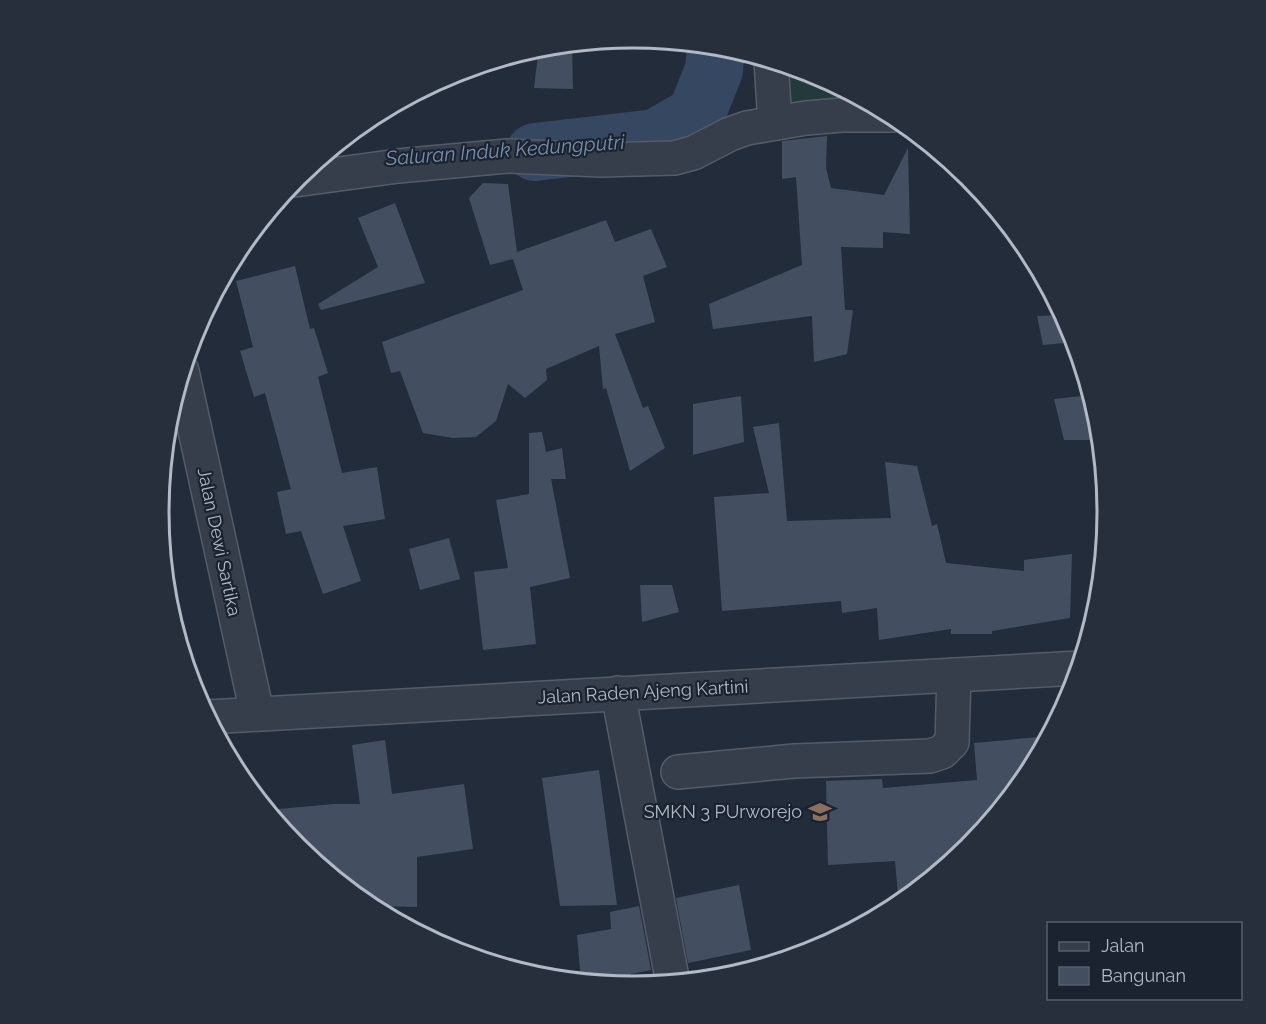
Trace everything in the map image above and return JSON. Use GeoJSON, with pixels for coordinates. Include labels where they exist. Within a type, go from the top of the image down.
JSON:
{"type":"FeatureCollection","features":[{"type":"Feature","properties":{"kind":"street"},"geometry":{"type":"LineString","coordinates":[[772,70],[775,123]]}},
{"type":"Feature","properties":{"kind":"street"},"geometry":{"type":"LineString","coordinates":[[312,178],[399,166],[507,156],[601,160],[674,158],[693,153],[738,131],[775,123],[842,115],[873,115]]}},
{"type":"Feature","properties":{"kind":"street","name":"Jalan Dewi Sartika"},"geometry":{"type":"LineString","coordinates":[[186,389],[257,713]]}},
{"type":"Feature","properties":{"kind":"street","name":"Jalan Raden Ajeng Kartini"},"geometry":{"type":"LineString","coordinates":[[217,716],[1069,669]]}},
{"type":"Feature","properties":{"kind":"street"},"geometry":{"type":"LineString","coordinates":[[678,772],[794,761],[930,756],[942,752],[952,742],[954,675]]}},
{"type":"Feature","properties":{"kind":"street"},"geometry":{"type":"LineString","coordinates":[[618,693],[672,974]]}},
{"type":"Feature","properties":{"kind":"green space"},"geometry":{"type":"Polygon","coordinates":[[[774,71],[811,83],[881,120],[775,123],[774,71]]]}},
{"type":"Feature","properties":{"kind":"building"},"geometry":{"type":"Polygon","coordinates":[[[572,52],[573,89],[534,88],[538,58],[572,52]]]}},
{"type":"Feature","properties":{"kind":"building"},"geometry":{"type":"Polygon","coordinates":[[[827,136],[826,168],[831,188],[884,195],[908,148],[910,234],[883,232],[883,248],[841,247],[845,310],[853,310],[847,354],[814,362],[812,316],[713,329],[709,304],[802,265],[796,177],[782,179],[782,141],[827,136]]]}},
{"type":"Feature","properties":{"kind":"building"},"geometry":{"type":"Polygon","coordinates":[[[483,183],[508,184],[517,252],[606,220],[615,242],[651,229],[667,267],[643,276],[655,322],[615,334],[643,408],[648,406],[665,448],[630,471],[606,388],[603,389],[599,346],[546,369],[547,380],[525,398],[508,384],[496,421],[476,437],[453,438],[423,433],[400,371],[391,373],[382,342],[523,290],[513,259],[490,265],[469,198],[483,183]]]}},
{"type":"Feature","properties":{"kind":"building"},"geometry":{"type":"Polygon","coordinates":[[[395,203],[425,283],[321,310],[318,304],[378,267],[358,218],[395,203]]]}},
{"type":"Feature","properties":{"kind":"building"},"geometry":{"type":"Polygon","coordinates":[[[295,266],[310,329],[314,328],[328,373],[318,377],[342,473],[377,467],[385,519],[343,526],[361,581],[323,594],[301,531],[286,534],[277,492],[291,489],[265,393],[254,397],[240,351],[253,347],[236,281],[295,266]]]}},
{"type":"Feature","properties":{"kind":"building"},"geometry":{"type":"Polygon","coordinates":[[[1053,315],[1065,343],[1043,345],[1037,316],[1053,315]]]}},
{"type":"Feature","properties":{"kind":"building"},"geometry":{"type":"Polygon","coordinates":[[[741,396],[744,442],[693,455],[693,404],[741,396]]]}},
{"type":"Feature","properties":{"kind":"building"},"geometry":{"type":"Polygon","coordinates":[[[1082,396],[1091,440],[1064,440],[1054,399],[1082,396]]]}},
{"type":"Feature","properties":{"kind":"building"},"geometry":{"type":"Polygon","coordinates":[[[779,423],[787,521],[891,518],[885,462],[917,466],[932,526],[937,524],[946,563],[1024,571],[1024,560],[1072,554],[1070,618],[992,631],[992,634],[951,634],[951,629],[879,640],[877,608],[842,613],[841,601],[722,611],[714,497],[769,493],[753,427],[779,423]]]}},
{"type":"Feature","properties":{"kind":"building"},"geometry":{"type":"Polygon","coordinates":[[[542,432],[546,452],[562,448],[566,479],[551,479],[570,578],[530,587],[536,644],[483,650],[474,572],[508,568],[496,500],[529,494],[529,433],[542,432]]]}},
{"type":"Feature","properties":{"kind":"building"},"geometry":{"type":"Polygon","coordinates":[[[449,538],[460,579],[420,590],[409,549],[449,538]]]}},
{"type":"Feature","properties":{"kind":"building"},"geometry":{"type":"Polygon","coordinates":[[[640,585],[672,585],[679,612],[642,622],[640,585]]]}},
{"type":"Feature","properties":{"kind":"building"},"geometry":{"type":"Polygon","coordinates":[[[1039,737],[1019,770],[982,818],[939,861],[898,893],[895,861],[828,865],[826,781],[882,779],[883,788],[977,780],[974,743],[1039,737]]]}},
{"type":"Feature","properties":{"kind":"building"},"geometry":{"type":"Polygon","coordinates":[[[385,740],[392,794],[464,784],[473,849],[417,857],[417,907],[389,906],[375,898],[327,861],[277,809],[360,804],[352,745],[385,740]]]}},
{"type":"Feature","properties":{"kind":"building"},"geometry":{"type":"Polygon","coordinates":[[[599,770],[617,905],[560,906],[542,778],[599,770]]]}},
{"type":"Feature","properties":{"kind":"building"},"geometry":{"type":"Polygon","coordinates":[[[739,885],[751,950],[688,963],[676,898],[739,885]]]}},
{"type":"Feature","properties":{"kind":"building"},"geometry":{"type":"Polygon","coordinates":[[[639,906],[651,970],[631,974],[631,976],[580,973],[577,935],[611,929],[610,912],[639,906]]]}},
{"type":"Feature","properties":{"kind":"waterway","name":"Saluran Induk Kedungputri"},"geometry":{"type":"LineString","coordinates":[[535,152],[656,138],[696,115],[714,70],[715,56]]}},
{"type":"Feature","properties":{"kind":"place","name":"SMKN 3 PUrworejo"},"geometry":{"type":"Point","coordinates":[820,812]}}]}
